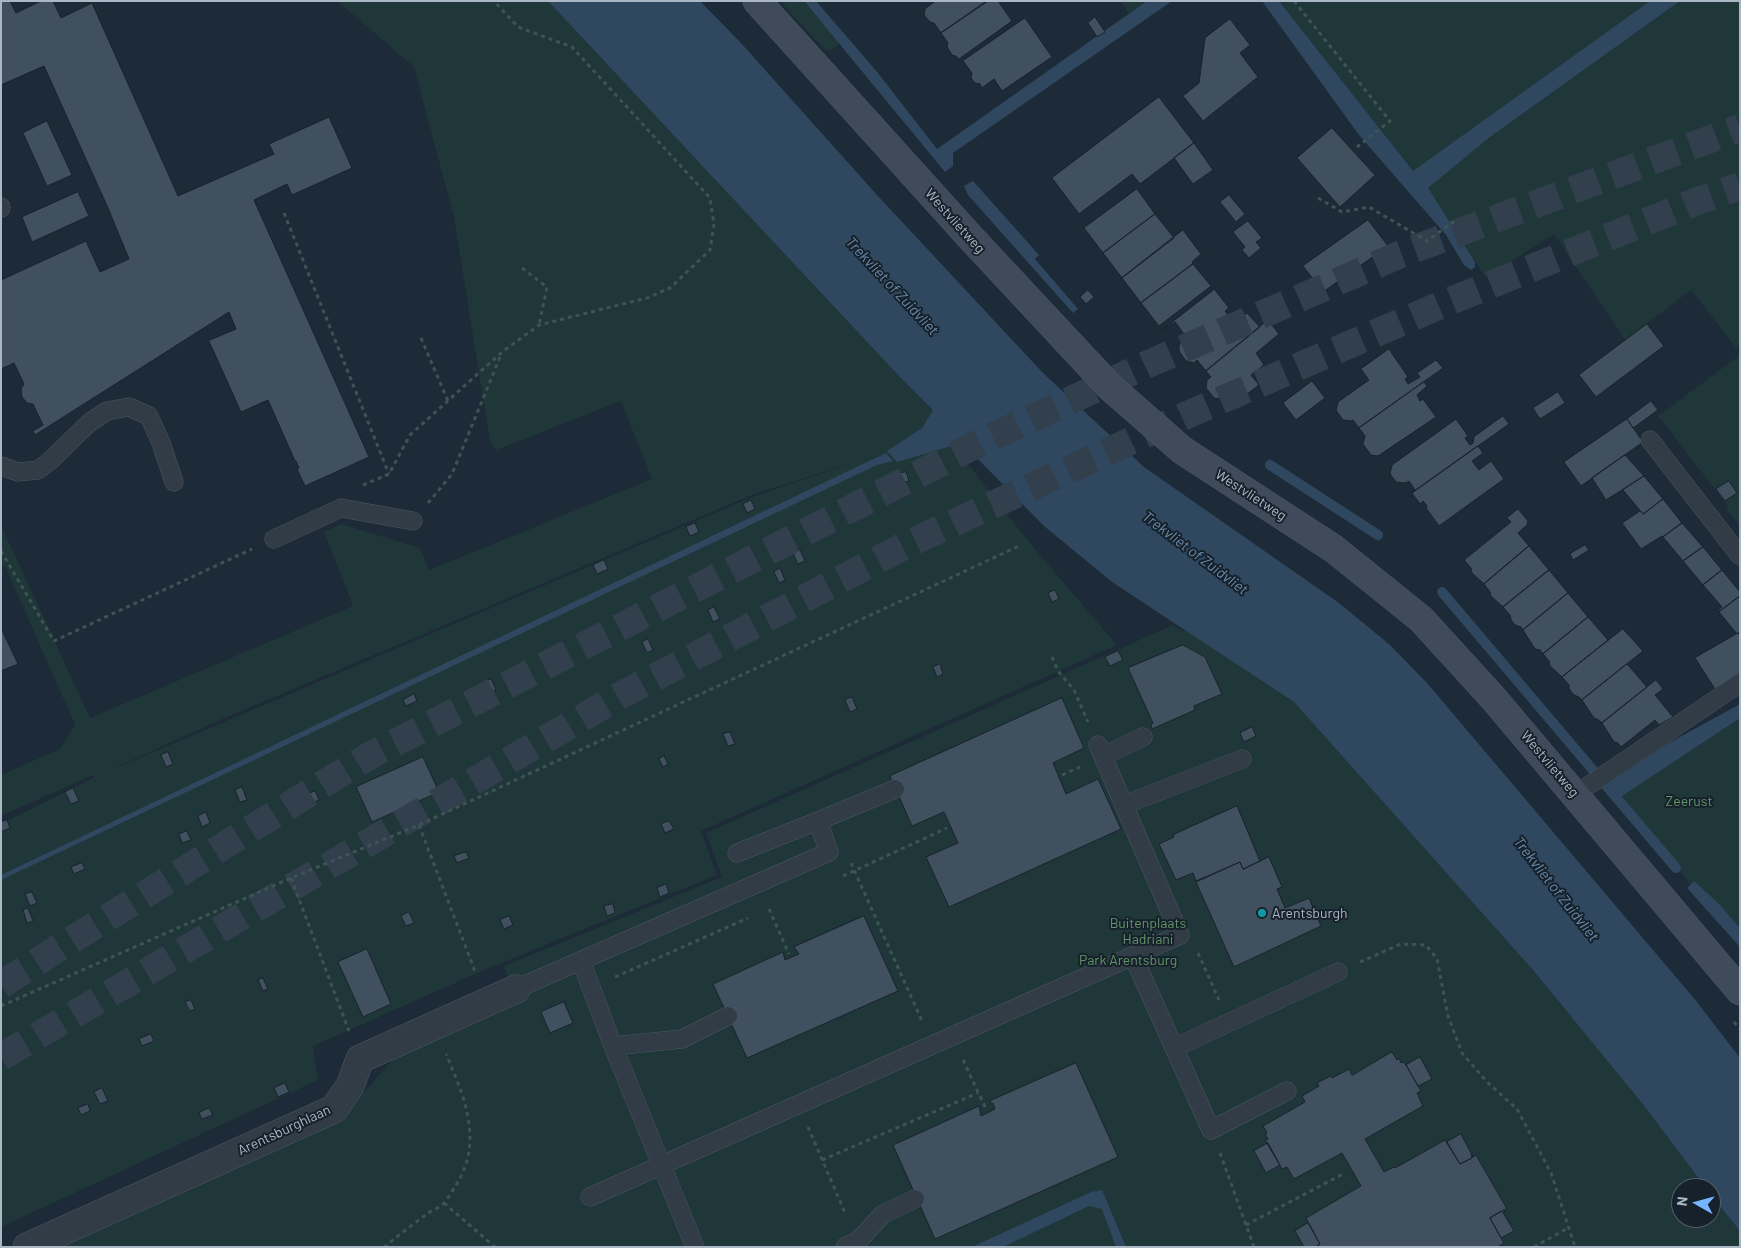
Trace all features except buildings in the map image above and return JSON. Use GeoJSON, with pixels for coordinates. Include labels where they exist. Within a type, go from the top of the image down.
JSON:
{"type":"FeatureCollection","features":[{"type":"Feature","properties":{"kind":"street","name":"Westvlietweg"},"geometry":{"type":"LineString","coordinates":[[757,1],[971,238],[1110,387],[1182,450],[1334,549],[1421,619],[1582,790],[1740,991]]}},
{"type":"Feature","properties":{"kind":"street"},"geometry":{"type":"LineString","coordinates":[[360,1059],[516,989]]}},
{"type":"Feature","properties":{"kind":"street","name":"Arentsburghlaan"},"geometry":{"type":"LineString","coordinates":[[27,1247],[334,1108],[350,1086],[360,1059]]}},
{"type":"Feature","properties":{"kind":"lane"},"geometry":{"type":"LineString","coordinates":[[1,466],[18,472],[38,470],[89,423],[107,411],[129,407],[149,416],[162,443],[174,482]]}},
{"type":"Feature","properties":{"kind":"lane"},"geometry":{"type":"LineString","coordinates":[[1650,440],[1740,556]]}},
{"type":"Feature","properties":{"kind":"lane"},"geometry":{"type":"LineString","coordinates":[[274,539],[341,508],[413,521]]}},
{"type":"Feature","properties":{"kind":"lane"},"geometry":{"type":"LineString","coordinates":[[1582,790],[1740,683]]}},
{"type":"Feature","properties":{"kind":"lane"},"geometry":{"type":"LineString","coordinates":[[590,1197],[1180,934],[1101,750],[1143,737]]}},
{"type":"Feature","properties":{"kind":"lane"},"geometry":{"type":"LineString","coordinates":[[1124,805],[1242,759]]}},
{"type":"Feature","properties":{"kind":"lane"},"geometry":{"type":"LineString","coordinates":[[737,853],[895,789]]}},
{"type":"Feature","properties":{"kind":"lane"},"geometry":{"type":"LineString","coordinates":[[516,989],[829,852],[818,821]]}},
{"type":"Feature","properties":{"kind":"lane"},"geometry":{"type":"LineString","coordinates":[[1133,956],[1211,1130],[1287,1091]]}},
{"type":"Feature","properties":{"kind":"lane"},"geometry":{"type":"LineString","coordinates":[[581,961],[660,1165],[695,1247]]}},
{"type":"Feature","properties":{"kind":"lane"},"geometry":{"type":"LineString","coordinates":[[1174,1048],[1338,972]]}},
{"type":"Feature","properties":{"kind":"lane"},"geometry":{"type":"LineString","coordinates":[[613,1046],[682,1039],[728,1016]]}},
{"type":"Feature","properties":{"kind":"lane"},"geometry":{"type":"LineString","coordinates":[[851,1244],[883,1214],[915,1199]]}},
{"type":"Feature","properties":{"kind":"path"},"geometry":{"type":"LineString","coordinates":[[284,213],[389,474],[410,435],[502,352],[539,325],[647,298],[670,288],[710,250],[714,224],[710,198],[572,47],[518,27],[494,1]]}},
{"type":"Feature","properties":{"kind":"path"},"geometry":{"type":"LineString","coordinates":[[1294,1],[1390,121],[1357,147]]}},
{"type":"Feature","properties":{"kind":"path"},"geometry":{"type":"LineString","coordinates":[[1318,198],[1342,212],[1369,207],[1427,241],[1457,219]]}},
{"type":"Feature","properties":{"kind":"path"},"geometry":{"type":"LineString","coordinates":[[522,268],[547,287],[539,325]]}},
{"type":"Feature","properties":{"kind":"path"},"geometry":{"type":"LineString","coordinates":[[421,338],[448,401]]}},
{"type":"Feature","properties":{"kind":"path"},"geometry":{"type":"LineString","coordinates":[[413,521],[452,474],[502,352]]}},
{"type":"Feature","properties":{"kind":"path"},"geometry":{"type":"LineString","coordinates":[[1,551],[54,641],[274,539]]}},
{"type":"Feature","properties":{"kind":"path"},"geometry":{"type":"LineString","coordinates":[[1,1006],[291,878],[419,825],[1019,546]]}},
{"type":"Feature","properties":{"kind":"path"},"geometry":{"type":"LineString","coordinates":[[1,561],[8,560]]}},
{"type":"Feature","properties":{"kind":"path"},"geometry":{"type":"LineString","coordinates":[[1052,657],[1058,671],[1074,690],[1101,750]]}},
{"type":"Feature","properties":{"kind":"path"},"geometry":{"type":"LineString","coordinates":[[419,825],[487,1003]]}},
{"type":"Feature","properties":{"kind":"path"},"geometry":{"type":"LineString","coordinates":[[829,852],[847,856],[855,870],[933,1045]]}},
{"type":"Feature","properties":{"kind":"path"},"geometry":{"type":"LineString","coordinates":[[291,878],[360,1059]]}},
{"type":"Feature","properties":{"kind":"path"},"geometry":{"type":"LineString","coordinates":[[768,909],[789,954]]}},
{"type":"Feature","properties":{"kind":"path"},"geometry":{"type":"LineString","coordinates":[[1180,934],[1192,939],[1229,1024]]}},
{"type":"Feature","properties":{"kind":"path"},"geometry":{"type":"LineString","coordinates":[[1338,972],[1401,944],[1426,945],[1437,959],[1448,1016],[1462,1053],[1486,1082],[1517,1109],[1551,1173],[1575,1247]]}},
{"type":"Feature","properties":{"kind":"path"},"geometry":{"type":"LineString","coordinates":[[384,1247],[429,1212],[444,1203],[458,1182],[468,1161],[471,1141],[470,1125],[461,1089],[444,1048],[432,1028]]}},
{"type":"Feature","properties":{"kind":"path"},"geometry":{"type":"LineString","coordinates":[[952,1036],[986,1109]]}},
{"type":"Feature","properties":{"kind":"path"},"geometry":{"type":"LineString","coordinates":[[822,1160],[978,1092]]}},
{"type":"Feature","properties":{"kind":"path"},"geometry":{"type":"LineString","coordinates":[[798,1104],[822,1160],[851,1244]]}},
{"type":"Feature","properties":{"kind":"path"},"geometry":{"type":"LineString","coordinates":[[1211,1130],[1254,1247]]}},
{"type":"Feature","properties":{"kind":"path"},"geometry":{"type":"LineString","coordinates":[[1246,1225],[1343,1174]]}},
{"type":"Feature","properties":{"kind":"path"},"geometry":{"type":"LineString","coordinates":[[444,1203],[494,1247]]}},
{"type":"Feature","properties":{"kind":"path"},"geometry":{"type":"LineString","coordinates":[[1534,1247],[1568,1228]]}},
{"type":"Feature","properties":{"kind":"green space"},"geometry":{"type":"Polygon","coordinates":[[[337,1],[548,1],[898,375],[934,410],[922,428],[888,451],[943,432],[1029,542],[1117,645],[701,831],[717,875],[489,968],[313,1046],[318,1080],[1,1227],[1,824],[95,777],[93,775],[1,816],[1,775],[60,749],[75,725],[5,566],[1,566],[1,525],[90,718],[353,606],[324,532],[341,524],[420,548],[429,570],[652,479],[621,401],[496,450],[490,441],[454,218],[414,67],[337,1]],[[861,460],[752,495],[218,721],[104,773],[752,497],[861,460]]]}},
{"type":"Feature","properties":{"kind":"green space"},"geometry":{"type":"Polygon","coordinates":[[[780,1],[803,1],[840,43],[832,50],[825,50],[780,1]]]}},
{"type":"Feature","properties":{"kind":"green space"},"geometry":{"type":"Polygon","coordinates":[[[1121,1],[1147,1],[1129,14],[1121,1]]]}},
{"type":"Feature","properties":{"kind":"green space"},"geometry":{"type":"Polygon","coordinates":[[[1279,1],[1650,1],[1413,171],[1279,1]]]}},
{"type":"Feature","properties":{"kind":"green space"},"geometry":{"type":"Polygon","coordinates":[[[1680,1],[1740,1],[1740,345],[1736,348],[1691,290],[1625,340],[1554,234],[1486,278],[1427,188],[1490,137],[1680,1]]]}},
{"type":"Feature","properties":{"kind":"green space"},"geometry":{"type":"Polygon","coordinates":[[[1740,355],[1740,526],[1728,512],[1727,505],[1658,416],[1740,355]]]}},
{"type":"Feature","properties":{"kind":"green space","name":"Park Arentsburg"},"geometry":{"type":"Polygon","coordinates":[[[1173,625],[1181,631],[1186,630],[1294,702],[1533,970],[1645,1107],[1698,1178],[1671,1178],[1671,1228],[1721,1228],[1721,1207],[1740,1231],[1740,1247],[53,1247],[342,1110],[364,1092],[397,1055],[501,1008],[500,981],[508,977],[504,966],[722,877],[706,833],[1173,625]]]}},
{"type":"Feature","properties":{"kind":"green space","name":"Zeerust"},"geometry":{"type":"Polygon","coordinates":[[[1740,705],[1740,947],[1615,789],[1740,705]]]}},
{"type":"Feature","properties":{"kind":"water","name":"Trekvliet of Zuidvliet"},"geometry":{"type":"Polygon","coordinates":[[[548,1],[700,1],[741,43],[877,195],[1043,373],[1144,467],[1339,603],[1390,645],[1427,683],[1697,1002],[1740,1058],[1740,1231],[1721,1207],[1721,1178],[1698,1178],[1645,1107],[1533,970],[1294,702],[1112,582],[1044,526],[962,443],[897,462],[887,451],[922,428],[933,410],[548,1]]]}},
{"type":"Feature","properties":{"kind":"water"},"geometry":{"type":"Polygon","coordinates":[[[804,1],[816,1],[878,73],[937,149],[1147,1],[1172,1],[953,153],[953,166],[945,172],[804,1]]]}},
{"type":"Feature","properties":{"kind":"water"},"geometry":{"type":"Polygon","coordinates":[[[1262,1],[1279,1],[1413,171],[1650,1],[1680,1],[1490,137],[1428,188],[1475,262],[1475,267],[1471,270],[1464,265],[1446,235],[1359,135],[1262,1]]]}},
{"type":"Feature","properties":{"kind":"water"},"geometry":{"type":"Polygon","coordinates":[[[973,181],[1039,255],[1035,259],[1078,309],[1073,313],[968,195],[964,186],[973,181]]]}},
{"type":"Feature","properties":{"kind":"water"},"geometry":{"type":"Polygon","coordinates":[[[886,453],[893,461],[877,465],[1,880],[1,875],[886,453]]]}},
{"type":"Feature","properties":{"kind":"water"},"geometry":{"type":"Polygon","coordinates":[[[1740,704],[1740,718],[1616,800],[1604,786],[1669,743],[1740,704]]]}},
{"type":"Feature","properties":{"kind":"water"},"geometry":{"type":"Polygon","coordinates":[[[1694,881],[1719,904],[1740,928],[1740,947],[1687,888],[1694,881]]]}},
{"type":"Feature","properties":{"kind":"water"},"geometry":{"type":"Polygon","coordinates":[[[1102,1190],[1126,1247],[1116,1247],[1102,1209],[1089,1206],[1003,1247],[972,1247],[1091,1192],[1102,1190]]]}},
{"type":"Feature","properties":{"kind":"waterway"},"geometry":{"type":"LineString","coordinates":[[1270,465],[1378,535]]}},
{"type":"Feature","properties":{"kind":"waterway"},"geometry":{"type":"LineString","coordinates":[[1442,592],[1676,868]]}},
{"type":"Feature","properties":{"kind":"tunnel"},"geometry":{"type":"LineString","coordinates":[[1,985],[369,756],[977,444],[1146,365],[1401,254],[1740,128]]}},
{"type":"Feature","properties":{"kind":"tunnel"},"geometry":{"type":"LineString","coordinates":[[1,1057],[623,694],[906,545],[1187,415],[1443,304],[1698,201],[1740,186]]}},
{"type":"Feature","properties":{"kind":"place","name":"Arentsburgh"},"geometry":{"type":"Point","coordinates":[1262,913]}},
{"type":"Feature","properties":{"kind":"park label","name":"Buitenplaats Hadriani"},"geometry":{"type":"Point","coordinates":[1148,932]}}]}
